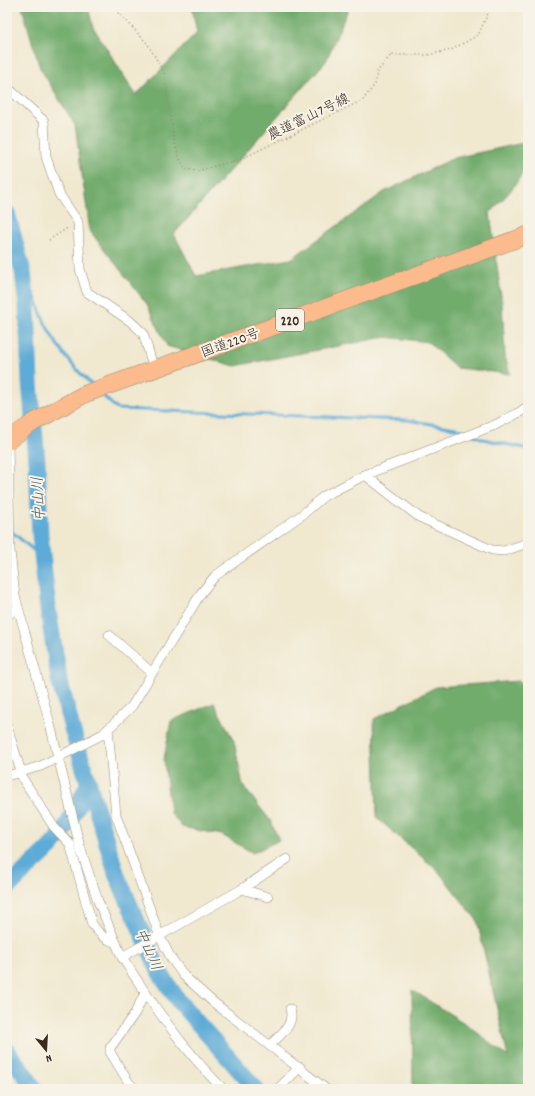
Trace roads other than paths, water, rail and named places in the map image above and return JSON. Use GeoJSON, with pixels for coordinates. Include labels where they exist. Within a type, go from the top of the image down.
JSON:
{"type":"FeatureCollection","features":[{"type":"Feature","properties":{"kind":"highway","name":"国道220号"},"geometry":{"type":"LineString","coordinates":[[8,441],[34,422],[85,394],[528,235]]}},
{"type":"Feature","properties":{"kind":"street"},"geometry":{"type":"LineString","coordinates":[[7,87],[44,121],[46,157],[59,194],[78,222],[80,269],[87,292],[130,321],[143,333],[154,370]]}},
{"type":"Feature","properties":{"kind":"street"},"geometry":{"type":"LineString","coordinates":[[7,776],[41,766],[60,758],[97,738],[108,729],[132,706],[151,672],[201,593],[215,576],[302,514],[324,496],[365,475],[495,425],[520,412],[528,406]]}},
{"type":"Feature","properties":{"kind":"street"},"geometry":{"type":"LineString","coordinates":[[8,441],[8,549],[18,607],[60,758],[80,847],[98,901],[116,943],[125,956],[145,993],[191,1054],[223,1089]]}},
{"type":"Feature","properties":{"kind":"street"},"geometry":{"type":"LineString","coordinates":[[365,475],[419,517],[492,550],[504,551],[528,543]]}},
{"type":"Feature","properties":{"kind":"street"},"geometry":{"type":"LineString","coordinates":[[7,616],[18,607]]}},
{"type":"Feature","properties":{"kind":"street"},"geometry":{"type":"LineString","coordinates":[[109,635],[151,672]]}},
{"type":"Feature","properties":{"kind":"street"},"geometry":{"type":"LineString","coordinates":[[7,726],[20,772],[54,827],[70,844],[92,924],[107,940],[116,943]]}},
{"type":"Feature","properties":{"kind":"street"},"geometry":{"type":"LineString","coordinates":[[108,729],[116,815],[160,937],[171,958],[184,976],[213,1002],[300,1067],[326,1089]]}},
{"type":"Feature","properties":{"kind":"street"},"geometry":{"type":"LineString","coordinates":[[125,956],[242,889],[288,859]]}},
{"type":"Feature","properties":{"kind":"street"},"geometry":{"type":"LineString","coordinates":[[242,889],[268,897]]}},
{"type":"Feature","properties":{"kind":"street"},"geometry":{"type":"LineString","coordinates":[[136,1089],[125,1076],[110,1052],[110,1048],[135,1013],[145,993]]}},
{"type":"Feature","properties":{"kind":"street"},"geometry":{"type":"LineString","coordinates":[[270,1045],[289,1026],[292,1016],[290,1009]]}},
{"type":"Feature","properties":{"kind":"street"},"geometry":{"type":"LineString","coordinates":[[278,1089],[300,1067]]}},
{"type":"Feature","properties":{"kind":"waterway","name":"中山川"},"geometry":{"type":"LineString","coordinates":[[7,213],[23,272],[27,306],[30,383],[37,461],[40,535],[48,610],[59,679],[73,732],[117,876],[160,973],[180,1003],[256,1089]]}},
{"type":"Feature","properties":{"kind":"waterway"},"geometry":{"type":"LineString","coordinates":[[23,272],[31,286],[52,337],[68,359],[92,385]]}},
{"type":"Feature","properties":{"kind":"waterway"},"geometry":{"type":"LineString","coordinates":[[102,395],[117,409],[407,420],[456,428],[469,433]]}},
{"type":"Feature","properties":{"kind":"waterway"},"geometry":{"type":"LineString","coordinates":[[474,435],[483,439],[528,449]]}},
{"type":"Feature","properties":{"kind":"waterway"},"geometry":{"type":"LineString","coordinates":[[12,532],[43,558]]}},
{"type":"Feature","properties":{"kind":"waterway","name":"中山川"},"geometry":{"type":"LineString","coordinates":[[7,889],[48,850],[59,837],[69,823],[89,783]]}},
{"type":"Feature","properties":{"kind":"waterway","name":"中山川"},"geometry":{"type":"LineString","coordinates":[[7,1050],[35,1089]]}}]}
